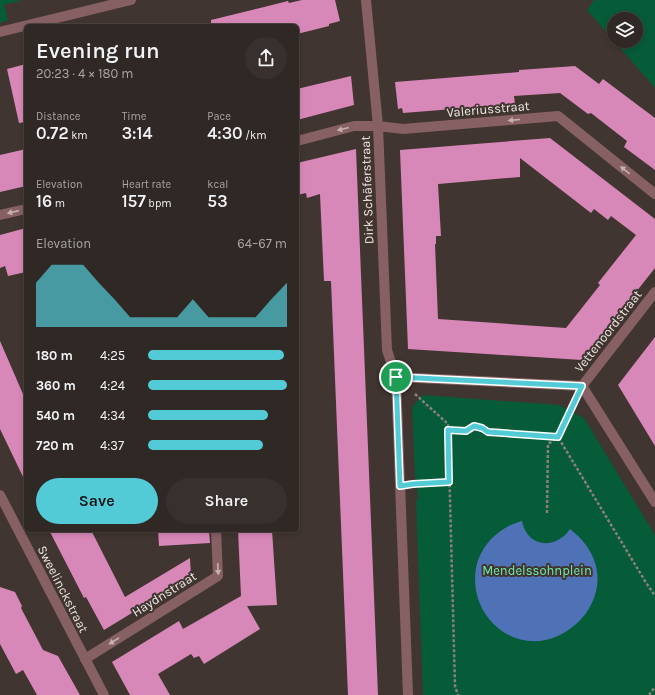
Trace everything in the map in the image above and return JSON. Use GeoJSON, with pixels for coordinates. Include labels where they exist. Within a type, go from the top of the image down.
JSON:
{"type":"FeatureCollection","features":[{"type":"Feature","properties":{"kind":"street"},"geometry":{"type":"LineString","coordinates":[[33,24],[131,0]]}},
{"type":"Feature","properties":{"kind":"street","name":"Dirk Schäferstraat"},"geometry":{"type":"LineString","coordinates":[[366,0],[378,126],[387,350],[396,377]]}},
{"type":"Feature","properties":{"kind":"street"},"geometry":{"type":"LineString","coordinates":[[0,32],[24,26]]}},
{"type":"Feature","properties":{"kind":"street","name":"Valeriusstraat"},"geometry":{"type":"LineString","coordinates":[[299,140],[354,126],[378,126],[404,129],[558,116],[655,194]]}},
{"type":"Feature","properties":{"kind":"street"},"geometry":{"type":"LineString","coordinates":[[0,215],[24,209]]}},
{"type":"Feature","properties":{"kind":"street","name":"Vettenoordstraat"},"geometry":{"type":"LineString","coordinates":[[582,386],[655,292]]}},
{"type":"Feature","properties":{"kind":"street"},"geometry":{"type":"LineString","coordinates":[[408,695],[396,377],[582,386],[655,502]]}},
{"type":"Feature","properties":{"kind":"street","name":"Sweelinckstraat"},"geometry":{"type":"LineString","coordinates":[[0,494],[104,695]]}},
{"type":"Feature","properties":{"kind":"street","name":"Haydnstraat"},"geometry":{"type":"LineString","coordinates":[[85,659],[218,576],[216,532]]}},
{"type":"Feature","properties":{"kind":"path"},"geometry":{"type":"LineString","coordinates":[[396,377],[448,424],[454,686],[458,695]]}},
{"type":"Feature","properties":{"kind":"path"},"geometry":{"type":"LineString","coordinates":[[547,513],[548,444],[558,437],[582,386]]}},
{"type":"Feature","properties":{"kind":"path"},"geometry":{"type":"LineString","coordinates":[[448,430],[466,431],[474,426],[482,428],[488,432],[558,437]]}},
{"type":"Feature","properties":{"kind":"path"},"geometry":{"type":"LineString","coordinates":[[558,437],[655,596]]}},
{"type":"Feature","properties":{"kind":"path"},"geometry":{"type":"LineString","coordinates":[[400,486],[449,482]]}},
{"type":"Feature","properties":{"kind":"path"},"geometry":{"type":"LineString","coordinates":[[649,695],[655,687]]}},
{"type":"Feature","properties":{"kind":"green space"},"geometry":{"type":"Polygon","coordinates":[[[0,0],[22,0],[4,5],[8,20],[0,23],[0,0]]]}},
{"type":"Feature","properties":{"kind":"green space"},"geometry":{"type":"Polygon","coordinates":[[[594,0],[655,0],[655,88],[620,48],[643,48],[643,12],[607,12],[607,33],[587,10],[594,0]]]}},
{"type":"Feature","properties":{"kind":"green space","name":"Mendelssohnplein"},"geometry":{"type":"Polygon","coordinates":[[[423,395],[559,405],[584,418],[655,535],[655,695],[423,695],[416,501],[418,500],[415,477],[412,407],[423,395]]]}},
{"type":"Feature","properties":{"kind":"water"},"geometry":{"type":"Polygon","coordinates":[[[522,521],[525,530],[530,537],[543,543],[550,543],[557,540],[564,536],[570,529],[591,553],[598,578],[593,601],[579,621],[559,635],[536,641],[511,637],[489,619],[481,607],[475,581],[476,568],[482,551],[487,544],[499,532],[522,521]]]}},
{"type":"Feature","properties":{"kind":"building"},"geometry":{"type":"Polygon","coordinates":[[[302,0],[335,0],[340,21],[329,24],[329,26],[299,34],[299,24],[211,24],[211,20],[288,1],[289,3],[302,0]]]}},
{"type":"Feature","properties":{"kind":"building"},"geometry":{"type":"Polygon","coordinates":[[[24,65],[24,122],[19,123],[7,69],[24,65]]]}},
{"type":"Feature","properties":{"kind":"building"},"geometry":{"type":"Polygon","coordinates":[[[575,66],[599,84],[603,79],[655,118],[655,170],[624,147],[627,141],[591,113],[588,114],[560,93],[514,96],[515,104],[403,113],[402,108],[398,109],[395,82],[575,66]]]}},
{"type":"Feature","properties":{"kind":"building"},"geometry":{"type":"Polygon","coordinates":[[[351,76],[354,105],[299,119],[299,89],[351,76]]]}},
{"type":"Feature","properties":{"kind":"building"},"geometry":{"type":"Polygon","coordinates":[[[550,138],[655,219],[655,268],[582,360],[408,349],[400,150],[550,138]],[[520,158],[520,177],[438,184],[441,236],[436,236],[435,244],[438,319],[566,328],[600,285],[598,283],[636,235],[611,216],[608,220],[594,209],[591,213],[520,158]]]}},
{"type":"Feature","properties":{"kind":"building"},"geometry":{"type":"Polygon","coordinates":[[[24,149],[24,186],[0,192],[0,155],[24,149]]]}},
{"type":"Feature","properties":{"kind":"building"},"geometry":{"type":"Polygon","coordinates":[[[356,149],[378,695],[348,695],[331,281],[324,281],[320,194],[307,198],[306,193],[299,195],[299,163],[356,149]]]}},
{"type":"Feature","properties":{"kind":"building"},"geometry":{"type":"Polygon","coordinates":[[[24,229],[24,272],[8,276],[5,266],[0,268],[0,235],[24,229]]]}},
{"type":"Feature","properties":{"kind":"building"},"geometry":{"type":"Polygon","coordinates":[[[655,337],[655,446],[618,385],[655,337]]]}},
{"type":"Feature","properties":{"kind":"building"},"geometry":{"type":"Polygon","coordinates":[[[0,341],[24,396],[24,479],[0,429],[0,341]]]}},
{"type":"Feature","properties":{"kind":"building"},"geometry":{"type":"Polygon","coordinates":[[[50,532],[92,532],[125,597],[190,558],[191,577],[104,630],[86,597],[84,598],[50,532]]]}},
{"type":"Feature","properties":{"kind":"building"},"geometry":{"type":"Polygon","coordinates":[[[158,532],[209,532],[210,543],[159,546],[158,532]]]}},
{"type":"Feature","properties":{"kind":"building"},"geometry":{"type":"Polygon","coordinates":[[[238,532],[272,532],[277,605],[247,606],[260,629],[204,664],[199,656],[194,658],[191,654],[158,674],[170,695],[130,695],[112,662],[179,621],[183,629],[241,596],[238,532]]]}},
{"type":"Feature","properties":{"kind":"building"},"geometry":{"type":"Polygon","coordinates":[[[0,587],[15,592],[22,606],[21,608],[43,650],[58,656],[80,695],[37,695],[23,670],[16,674],[0,644],[0,587]]]}},
{"type":"Feature","properties":{"kind":"route"},"geometry":{"type":"LineString","coordinates":[[396,377],[582,386],[558,437],[488,432],[482,428],[474,426],[466,431],[448,430],[449,482],[400,486],[396,377]]}}]}
